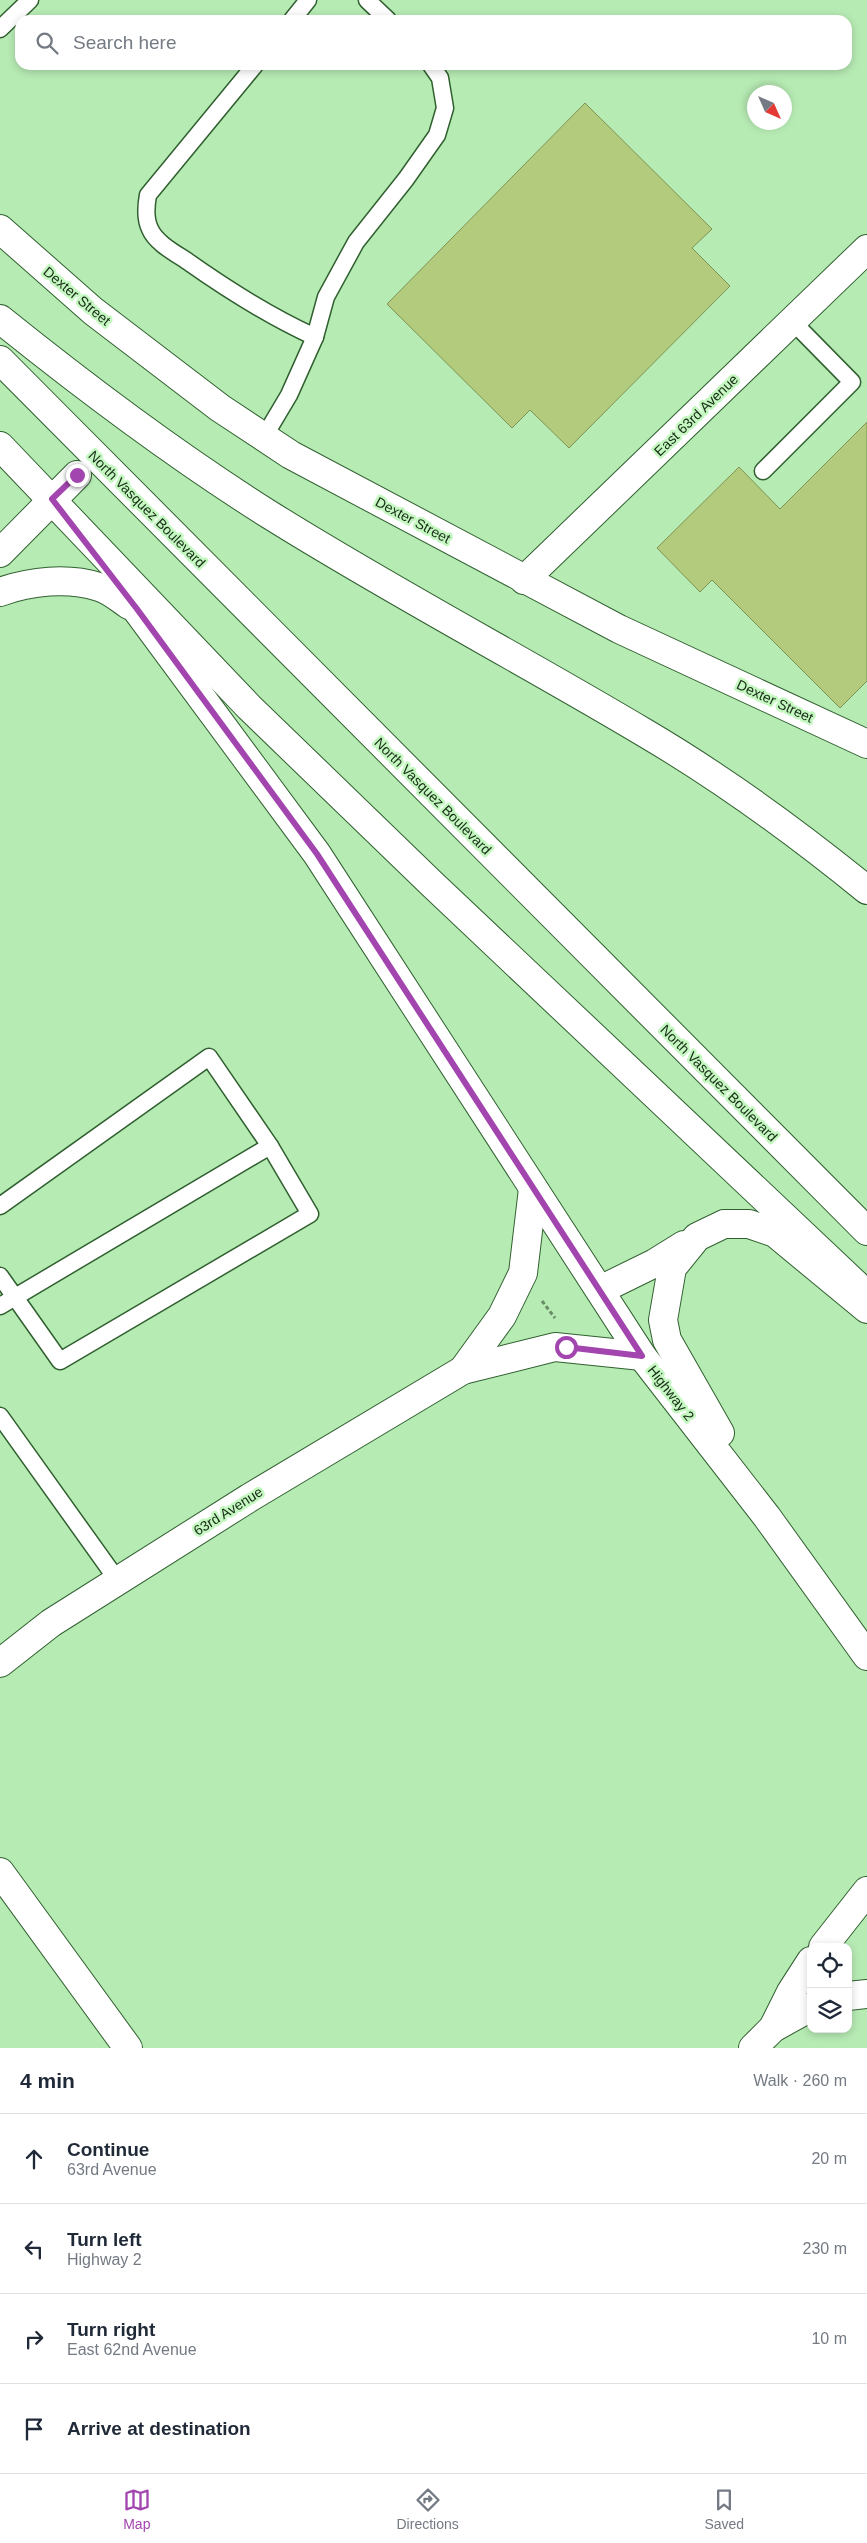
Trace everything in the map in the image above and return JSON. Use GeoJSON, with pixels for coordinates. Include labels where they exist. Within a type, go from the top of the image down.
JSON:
{"type":"FeatureCollection","features":[{"type":"Feature","properties":{"kind":"main road","name":"Dexter Street"},"geometry":{"type":"LineString","coordinates":[[0,229],[93,311],[220,408],[291,454],[619,629],[867,744]]}},
{"type":"Feature","properties":{"kind":"main road","name":"East 63rd Avenue"},"geometry":{"type":"LineString","coordinates":[[524,580],[866,252]]}},
{"type":"Feature","properties":{"kind":"main road"},"geometry":{"type":"LineString","coordinates":[[0,319],[126,418],[260,509],[363,571],[647,734],[795,834],[867,890]]}},
{"type":"Feature","properties":{"kind":"main road","name":"North Vasquez Boulevard"},"geometry":{"type":"LineString","coordinates":[[0,360],[867,1230]]}},
{"type":"Feature","properties":{"kind":"main road"},"geometry":{"type":"LineString","coordinates":[[0,446],[249,707],[431,883],[867,1295]]}},
{"type":"Feature","properties":{"kind":"main road"},"geometry":{"type":"LineString","coordinates":[[0,554],[77,475]]}},
{"type":"Feature","properties":{"kind":"main road","name":"Highway 2"},"geometry":{"type":"LineString","coordinates":[[52,499],[137,609],[317,854],[642,1356],[767,1517],[867,1656]]}},
{"type":"Feature","properties":{"kind":"main road"},"geometry":{"type":"LineString","coordinates":[[0,592],[21,585],[68,581],[100,587],[137,609]]}},
{"type":"Feature","properties":{"kind":"main road","name":"63rd Avenue"},"geometry":{"type":"LineString","coordinates":[[463,1370],[502,1316],[523,1273],[533,1189]]}},
{"type":"Feature","properties":{"kind":"main road","name":"Highway 2"},"geometry":{"type":"LineString","coordinates":[[767,1517],[667,1340],[663,1320],[672,1268],[697,1237],[724,1224],[750,1224],[775,1233],[867,1309]]}},
{"type":"Feature","properties":{"kind":"main road"},"geometry":{"type":"LineString","coordinates":[[600,1290],[656,1263],[697,1237]]}},
{"type":"Feature","properties":{"kind":"main road","name":"63rd Avenue"},"geometry":{"type":"LineString","coordinates":[[0,1663],[51,1623],[249,1498],[463,1370],[555,1347],[642,1356]]}},
{"type":"Feature","properties":{"kind":"main road"},"geometry":{"type":"LineString","coordinates":[[0,1872],[128,2048]]}},
{"type":"Feature","properties":{"kind":"main road"},"geometry":{"type":"LineString","coordinates":[[825,1943],[867,1891]]}},
{"type":"Feature","properties":{"kind":"main road"},"geometry":{"type":"LineString","coordinates":[[773,2028],[791,1992],[807,1967]]}},
{"type":"Feature","properties":{"kind":"main road"},"geometry":{"type":"LineString","coordinates":[[852,1996],[867,1994]]}},
{"type":"Feature","properties":{"kind":"main road"},"geometry":{"type":"LineString","coordinates":[[753,2048],[773,2028],[807,2009]]}},
{"type":"Feature","properties":{"kind":"lane"},"geometry":{"type":"LineString","coordinates":[[0,29],[30,0]]}},
{"type":"Feature","properties":{"kind":"lane"},"geometry":{"type":"LineString","coordinates":[[296,15],[308,0]]}},
{"type":"Feature","properties":{"kind":"lane"},"geometry":{"type":"LineString","coordinates":[[367,0],[383,15]]}},
{"type":"Feature","properties":{"kind":"lane"},"geometry":{"type":"LineString","coordinates":[[251,70],[148,195],[146,209],[150,229],[163,244],[237,296],[279,320],[315,337]]}},
{"type":"Feature","properties":{"kind":"lane"},"geometry":{"type":"LineString","coordinates":[[264,437],[289,395],[315,337],[326,297],[356,242],[437,136],[445,108],[440,78],[434,70]]}},
{"type":"Feature","properties":{"kind":"lane"},"geometry":{"type":"LineString","coordinates":[[763,471],[852,382],[793,322]]}},
{"type":"Feature","properties":{"kind":"lane"},"geometry":{"type":"LineString","coordinates":[[0,1206],[209,1057],[270,1146],[310,1214],[60,1361],[0,1276]]}},
{"type":"Feature","properties":{"kind":"lane"},"geometry":{"type":"LineString","coordinates":[[0,1306],[270,1146]]}},
{"type":"Feature","properties":{"kind":"lane"},"geometry":{"type":"LineString","coordinates":[[0,1416],[118,1581]]}},
{"type":"Feature","properties":{"kind":"path"},"geometry":{"type":"LineString","coordinates":[[539,1300],[546,1306],[560,1326]]}},
{"type":"Feature","properties":{"kind":"building"},"geometry":{"type":"Polygon","coordinates":[[[585,103],[712,229],[692,248],[730,286],[569,448],[530,410],[512,428],[387,304],[585,103]]]}},
{"type":"Feature","properties":{"kind":"building"},"geometry":{"type":"Polygon","coordinates":[[[867,422],[867,681],[840,708],[712,580],[700,592],[657,548],[739,467],[780,509],[867,422]]]}},
{"type":"Feature","properties":{"kind":"route"},"geometry":{"type":"LineString","coordinates":[[77,475],[52,499],[137,609],[317,854],[642,1356],[566,1347]]}}]}
